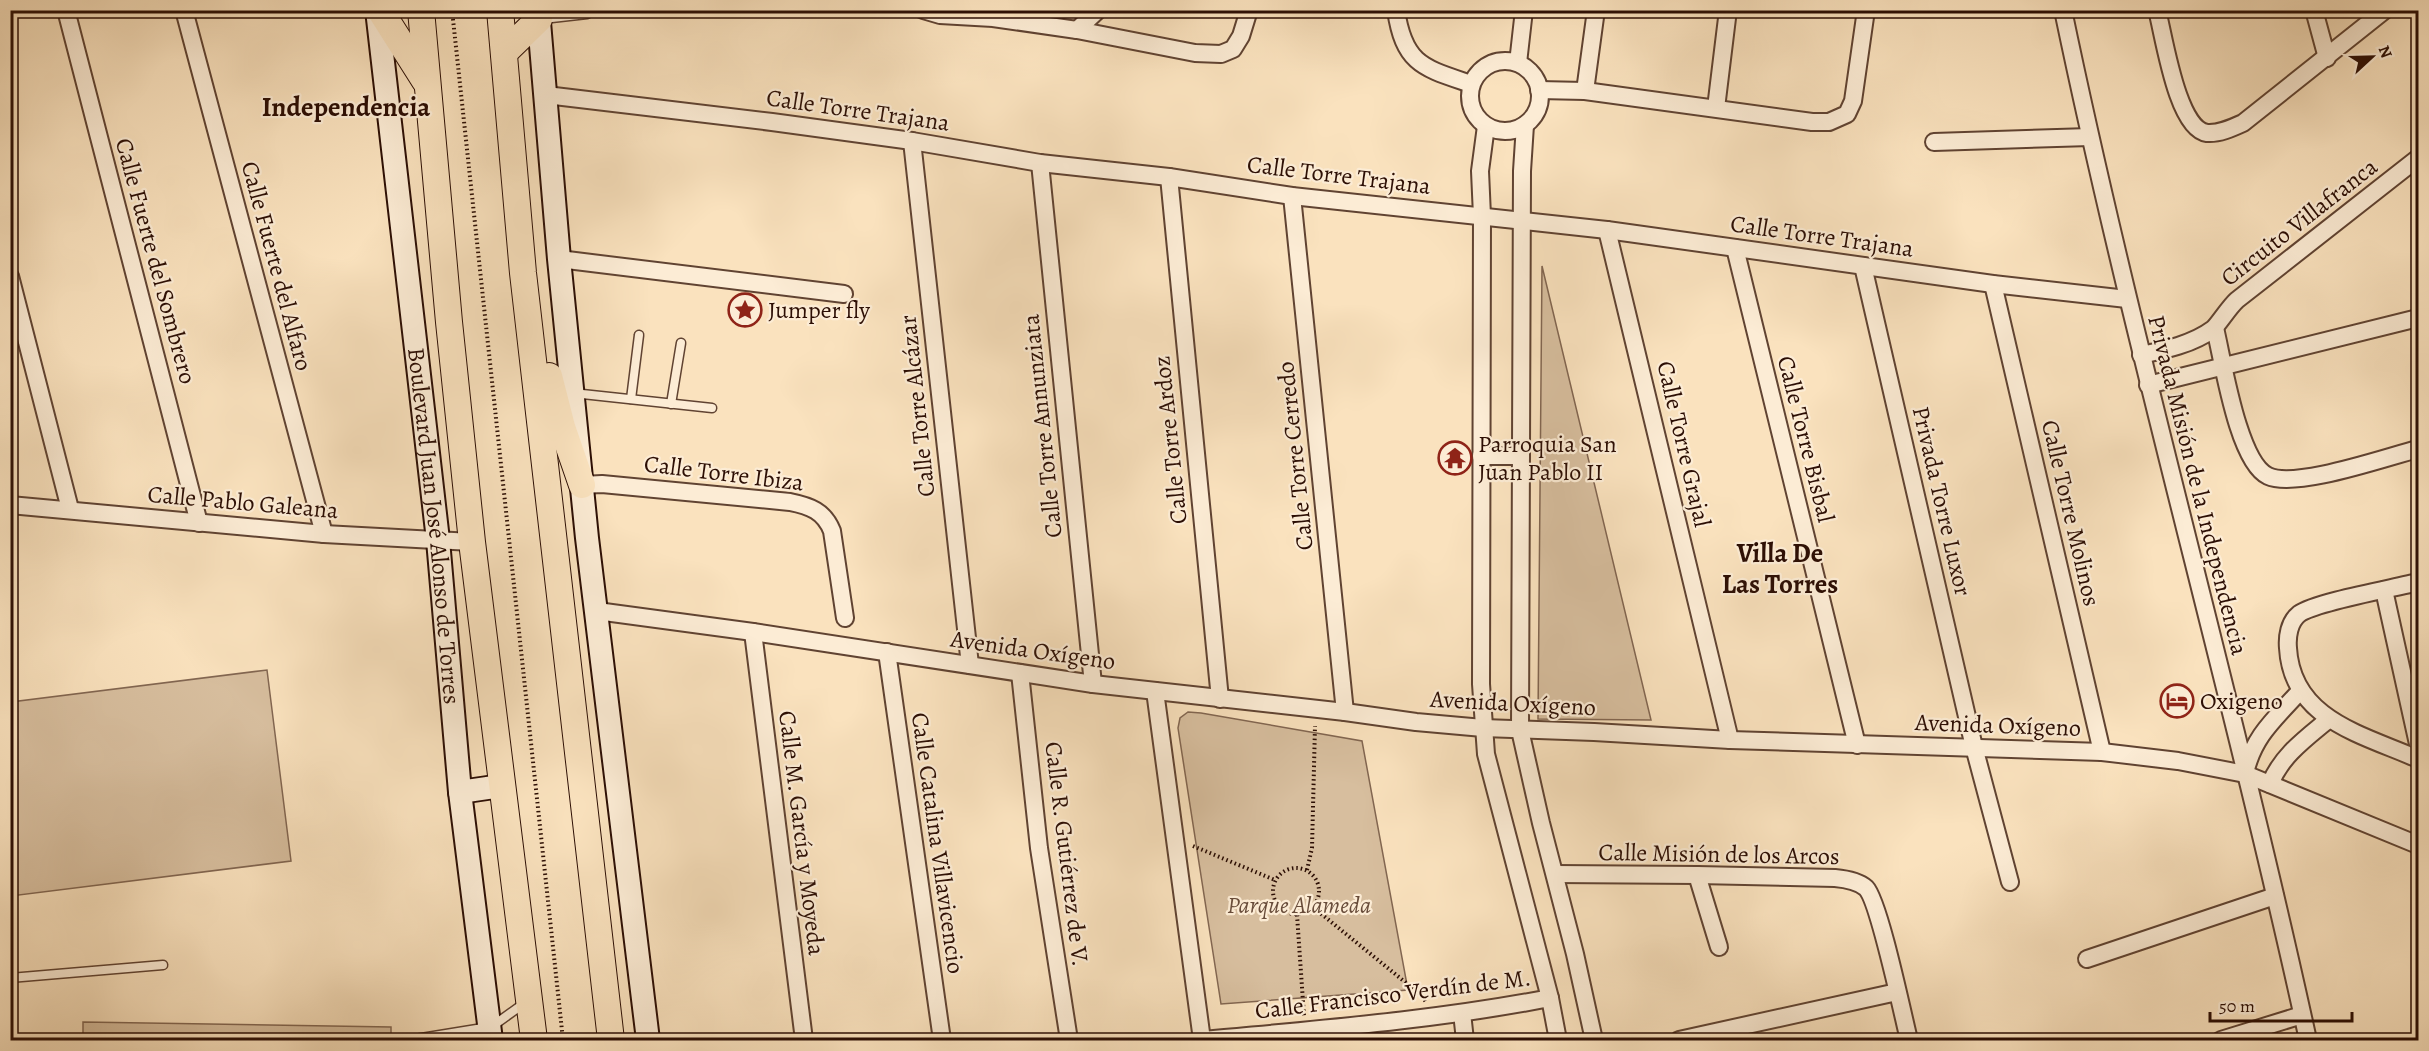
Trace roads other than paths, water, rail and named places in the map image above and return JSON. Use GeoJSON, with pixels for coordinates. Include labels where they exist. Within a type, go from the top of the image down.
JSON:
{"type":"FeatureCollection","features":[{"type":"Feature","properties":{"kind":"main road"},"geometry":{"type":"LineString","coordinates":[[378,10],[428,86]]}},
{"type":"Feature","properties":{"kind":"main road","name":"Boulevard Juan José Alonso de Torres"},"geometry":{"type":"LineString","coordinates":[[421,10],[472,542],[534,1041]]}},
{"type":"Feature","properties":{"kind":"main road"},"geometry":{"type":"LineString","coordinates":[[500,10],[523,273],[612,1041]]}},
{"type":"Feature","properties":{"kind":"main road"},"geometry":{"type":"LineString","coordinates":[[504,54],[539,15]]}},
{"type":"Feature","properties":{"kind":"main road"},"geometry":{"type":"LineString","coordinates":[[523,273],[562,427],[582,485]]}},
{"type":"Feature","properties":{"kind":"street","name":"Calle Fuerte del Sombrero"},"geometry":{"type":"LineString","coordinates":[[66,10],[199,523]]}},
{"type":"Feature","properties":{"kind":"street","name":"Calle Fuerte del Alfaro"},"geometry":{"type":"LineString","coordinates":[[184,10],[324,534]]}},
{"type":"Feature","properties":{"kind":"street","name":"Boulevard Juan José Alonso de Torres"},"geometry":{"type":"LineString","coordinates":[[378,10],[438,540],[460,792],[482,983],[484,1036]]}},
{"type":"Feature","properties":{"kind":"street"},"geometry":{"type":"LineString","coordinates":[[923,10],[940,15],[989,14],[1195,53],[1221,54],[1233,49],[1241,36],[1249,10]]}},
{"type":"Feature","properties":{"kind":"street"},"geometry":{"type":"LineString","coordinates":[[1077,30],[1098,10]]}},
{"type":"Feature","properties":{"kind":"street"},"geometry":{"type":"LineString","coordinates":[[1396,10],[1400,32],[1408,51],[1419,63],[1431,70],[1471,84]]}},
{"type":"Feature","properties":{"kind":"street"},"geometry":{"type":"LineString","coordinates":[[1518,63],[1524,10]]}},
{"type":"Feature","properties":{"kind":"street"},"geometry":{"type":"LineString","coordinates":[[1585,91],[1596,10]]}},
{"type":"Feature","properties":{"kind":"street"},"geometry":{"type":"LineString","coordinates":[[1716,108],[1728,10]]}},
{"type":"Feature","properties":{"kind":"street"},"geometry":{"type":"LineString","coordinates":[[1539,90],[1585,91],[1812,122],[1829,122],[1847,114],[1855,92],[1866,10]]}},
{"type":"Feature","properties":{"kind":"street","name":"Privada Misión de la Independencia"},"geometry":{"type":"LineString","coordinates":[[2063,10],[2127,299],[2275,896],[2308,1041]]}},
{"type":"Feature","properties":{"kind":"street"},"geometry":{"type":"LineString","coordinates":[[2157,10],[2178,96],[2187,117],[2196,128],[2205,133],[2217,132],[2243,123],[2385,10]]}},
{"type":"Feature","properties":{"kind":"street"},"geometry":{"type":"LineString","coordinates":[[2314,10],[2327,58]]}},
{"type":"Feature","properties":{"kind":"street"},"geometry":{"type":"LineString","coordinates":[[539,15],[559,259],[582,485],[648,1041]]}},
{"type":"Feature","properties":{"kind":"street"},"geometry":{"type":"LineString","coordinates":[[1504,61],[1518,63],[1532,74],[1539,90],[1537,110],[1525,124],[1516,130],[1506,131],[1486,126],[1477,118],[1471,107],[1469,96],[1471,84],[1479,72],[1490,64],[1504,61]]}},
{"type":"Feature","properties":{"kind":"street","name":"Calle Torre Trajana"},"geometry":{"type":"LineString","coordinates":[[546,95],[760,120],[1040,162],[1169,177],[1292,196],[1607,230],[1993,284],[2127,299]]}},
{"type":"Feature","properties":{"kind":"street"},"geometry":{"type":"LineString","coordinates":[[1525,124],[1522,171],[1524,220],[1520,730],[1594,1041]]}},
{"type":"Feature","properties":{"kind":"street"},"geometry":{"type":"LineString","coordinates":[[1486,126],[1480,171],[1483,728],[1486,754],[1550,998],[1558,1041]]}},
{"type":"Feature","properties":{"kind":"street"},"geometry":{"type":"LineString","coordinates":[[1934,142],[2090,137]]}},
{"type":"Feature","properties":{"kind":"street","name":"Calle Torre Alcázar"},"geometry":{"type":"LineString","coordinates":[[912,141],[970,665]]}},
{"type":"Feature","properties":{"kind":"street","name":"Circuito Villafranca"},"geometry":{"type":"LineString","coordinates":[[2141,355],[2179,345],[2215,328],[2222,316],[2237,300],[2418,158]]}},
{"type":"Feature","properties":{"kind":"street","name":"Calle Torre Annunziata"},"geometry":{"type":"LineString","coordinates":[[1040,162],[1093,684]]}},
{"type":"Feature","properties":{"kind":"street","name":"Calle Torre Ardoz"},"geometry":{"type":"LineString","coordinates":[[1169,177],[1220,699]]}},
{"type":"Feature","properties":{"kind":"street","name":"Calle Torre Cerredo"},"geometry":{"type":"LineString","coordinates":[[1292,196],[1345,712]]}},
{"type":"Feature","properties":{"kind":"street","name":"Calle Torre Grajal"},"geometry":{"type":"LineString","coordinates":[[1607,230],[1730,740]]}},
{"type":"Feature","properties":{"kind":"street","name":"Calle Torre Bisbal"},"geometry":{"type":"LineString","coordinates":[[1735,248],[1857,745]]}},
{"type":"Feature","properties":{"kind":"street"},"geometry":{"type":"LineString","coordinates":[[559,259],[844,294]]}},
{"type":"Feature","properties":{"kind":"street","name":"Privada Torre Luxor"},"geometry":{"type":"LineString","coordinates":[[1863,266],[1974,747],[2010,882]]}},
{"type":"Feature","properties":{"kind":"street"},"geometry":{"type":"LineString","coordinates":[[10,276],[70,509]]}},
{"type":"Feature","properties":{"kind":"street","name":"Calle Torre Molinos"},"geometry":{"type":"LineString","coordinates":[[1993,284],[2102,752]]}},
{"type":"Feature","properties":{"kind":"street"},"geometry":{"type":"LineString","coordinates":[[2148,385],[2418,318]]}},
{"type":"Feature","properties":{"kind":"street"},"geometry":{"type":"LineString","coordinates":[[2215,328],[2247,454],[2266,475],[2278,479],[2308,478],[2418,449]]}},
{"type":"Feature","properties":{"kind":"street"},"geometry":{"type":"LineString","coordinates":[[1481,456],[1521,456]]}},
{"type":"Feature","properties":{"kind":"street","name":"Calle Torre Ibiza"},"geometry":{"type":"LineString","coordinates":[[582,485],[602,484],[790,502],[819,512],[828,520],[832,531],[845,618]]}},
{"type":"Feature","properties":{"kind":"street","name":"Calle Pablo Galeana"},"geometry":{"type":"LineString","coordinates":[[10,505],[324,534],[472,542]]}},
{"type":"Feature","properties":{"kind":"street"},"geometry":{"type":"LineString","coordinates":[[2418,582],[2316,607],[2299,614],[2291,624],[2288,641],[2293,675],[2300,691],[2313,707],[2329,719],[2418,759]]}},
{"type":"Feature","properties":{"kind":"street"},"geometry":{"type":"LineString","coordinates":[[2384,590],[2418,744]]}},
{"type":"Feature","properties":{"kind":"street","name":"Avenida Oxígeno"},"geometry":{"type":"LineString","coordinates":[[597,611],[753,632],[1093,684],[1416,722],[1483,728],[1730,740],[2102,752],[2178,761],[2245,774],[2418,845]]}},
{"type":"Feature","properties":{"kind":"street"},"geometry":{"type":"LineString","coordinates":[[446,634],[483,628]]}},
{"type":"Feature","properties":{"kind":"street","name":"Calle M. García y Moyeda"},"geometry":{"type":"LineString","coordinates":[[753,632],[804,1041]]}},
{"type":"Feature","properties":{"kind":"street","name":"Calle Catalina Villavicencio"},"geometry":{"type":"LineString","coordinates":[[887,652],[942,1041]]}},
{"type":"Feature","properties":{"kind":"street","name":"Calle R. Gutiérrez de V."},"geometry":{"type":"LineString","coordinates":[[1020,673],[1041,859],[1069,1041]]}},
{"type":"Feature","properties":{"kind":"street"},"geometry":{"type":"LineString","coordinates":[[1155,691],[1204,1041]]}},
{"type":"Feature","properties":{"kind":"street"},"geometry":{"type":"LineString","coordinates":[[2245,774],[2256,740],[2267,725],[2300,691]]}},
{"type":"Feature","properties":{"kind":"street"},"geometry":{"type":"LineString","coordinates":[[2270,784],[2275,771],[2292,749],[2329,719]]}},
{"type":"Feature","properties":{"kind":"street"},"geometry":{"type":"LineString","coordinates":[[460,792],[501,786]]}},
{"type":"Feature","properties":{"kind":"street","name":"Calle Misión de los Arcos"},"geometry":{"type":"LineString","coordinates":[[1555,874],[1835,878],[1860,884],[1868,890],[1877,915],[1909,1041]]}},
{"type":"Feature","properties":{"kind":"street"},"geometry":{"type":"LineString","coordinates":[[1697,875],[1719,947]]}},
{"type":"Feature","properties":{"kind":"street"},"geometry":{"type":"LineString","coordinates":[[2087,959],[2275,896]]}},
{"type":"Feature","properties":{"kind":"street"},"geometry":{"type":"LineString","coordinates":[[1680,1041],[1897,992]]}},
{"type":"Feature","properties":{"kind":"street","name":"Calle Francisco Verdín de M."},"geometry":{"type":"LineString","coordinates":[[1204,1041],[1305,1030],[1331,1034],[1550,998]]}},
{"type":"Feature","properties":{"kind":"street"},"geometry":{"type":"LineString","coordinates":[[1462,1013],[1465,1041]]}},
{"type":"Feature","properties":{"kind":"street"},"geometry":{"type":"LineString","coordinates":[[2221,1041],[2302,1015]]}},
{"type":"Feature","properties":{"kind":"lane"},"geometry":{"type":"LineString","coordinates":[[539,15],[587,14],[594,10]]}},
{"type":"Feature","properties":{"kind":"lane"},"geometry":{"type":"LineString","coordinates":[[631,399],[639,335]]}},
{"type":"Feature","properties":{"kind":"lane"},"geometry":{"type":"LineString","coordinates":[[670,404],[681,343]]}},
{"type":"Feature","properties":{"kind":"lane"},"geometry":{"type":"LineString","coordinates":[[573,393],[712,408]]}},
{"type":"Feature","properties":{"kind":"lane"},"geometry":{"type":"LineString","coordinates":[[10,978],[163,965]]}},
{"type":"Feature","properties":{"kind":"lane"},"geometry":{"type":"LineString","coordinates":[[409,1041],[484,1036],[529,1000]]}},
{"type":"Feature","properties":{"kind":"place","name":"Jumper fly"},"geometry":{"type":"Point","coordinates":[745,310]}},
{"type":"Feature","properties":{"kind":"place","name":"Parroquia San Juan Pablo II"},"geometry":{"type":"Point","coordinates":[1455,458]}},
{"type":"Feature","properties":{"kind":"place","name":"Oxigeno"},"geometry":{"type":"Point","coordinates":[2177,701]}},
{"type":"Feature","properties":{"kind":"district","name":"Independencia"},"geometry":{"type":"Point","coordinates":[346,107]}},
{"type":"Feature","properties":{"kind":"district","name":"Villa De Las Torres"},"geometry":{"type":"Point","coordinates":[1780,568]}},
{"type":"Feature","properties":{"kind":"park label","name":"Parque Alameda"},"geometry":{"type":"Point","coordinates":[1299,905]}}]}
